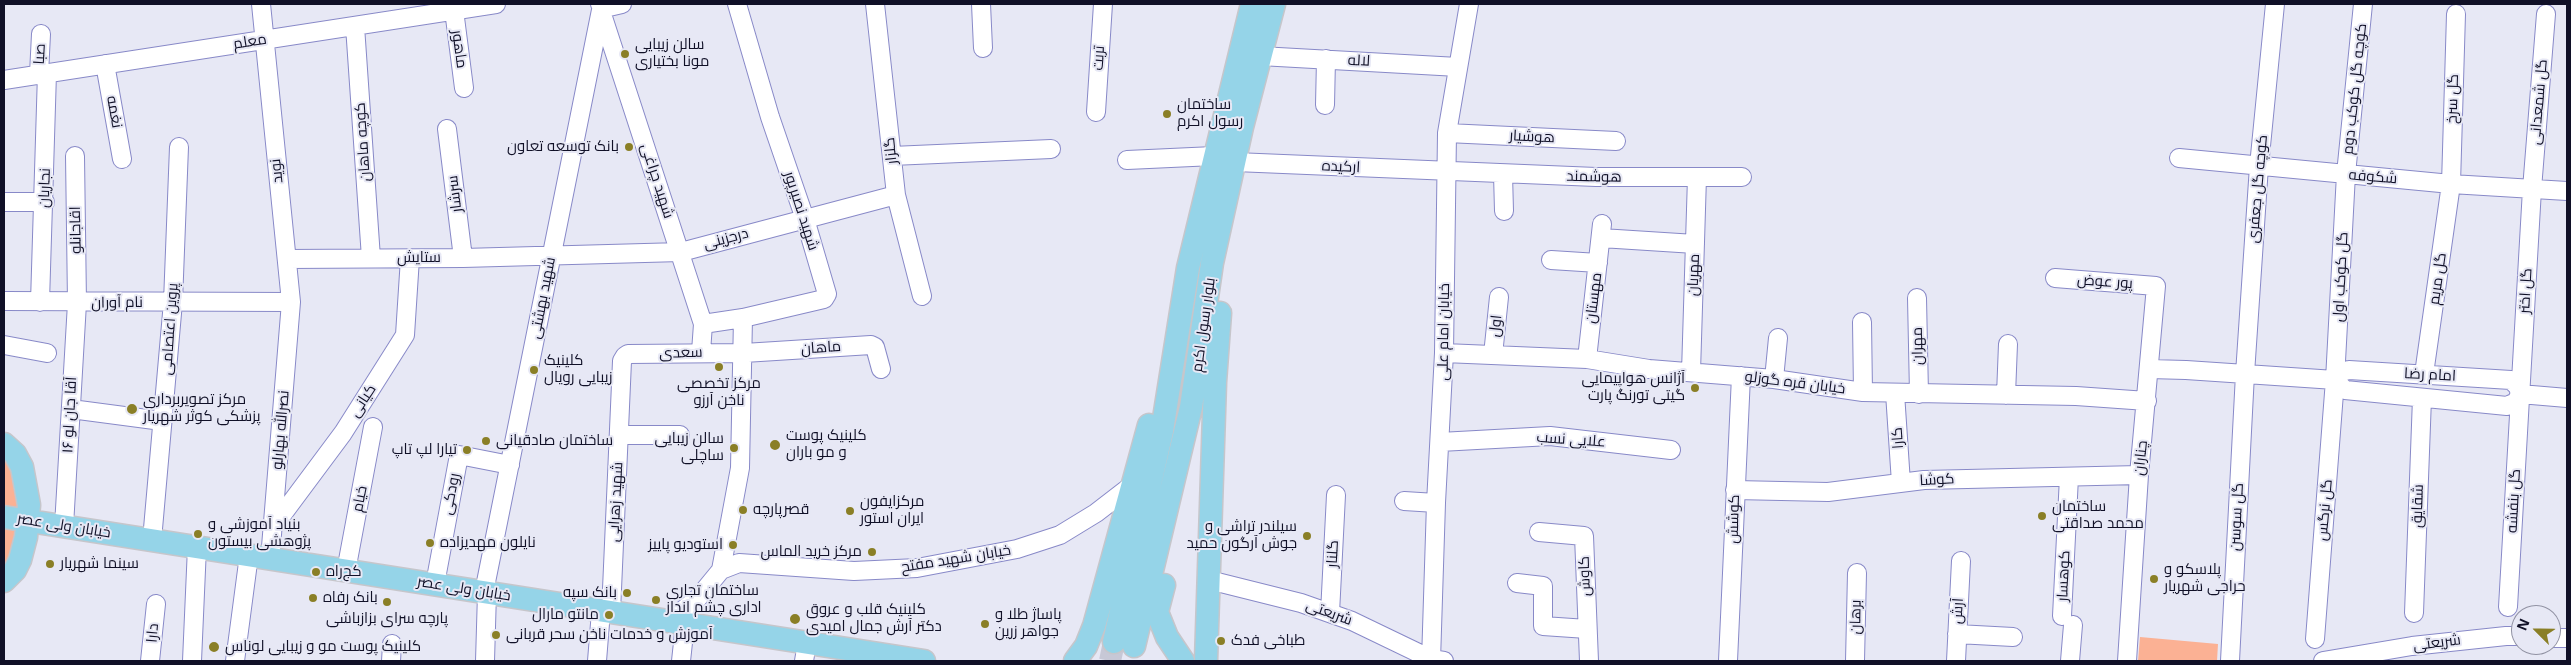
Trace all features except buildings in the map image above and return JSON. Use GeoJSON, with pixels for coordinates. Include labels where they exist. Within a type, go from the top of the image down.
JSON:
{"type":"FeatureCollection","features":[{"type":"Feature","properties":{"kind":"main road","name":"بلوار رسول اکرم"},"geometry":{"type":"LineString","coordinates":[[1252,4],[1188,268],[1170,371],[1162,431],[1124,644],[1191,407],[1212,263],[1260,56],[1274,4]]}},
{"type":"Feature","properties":{"kind":"main road"},"geometry":{"type":"LineString","coordinates":[[1206,661],[1215,382],[1230,188]]}},
{"type":"Feature","properties":{"kind":"main road"},"geometry":{"type":"LineString","coordinates":[[1075,661],[1090,637],[1151,418],[1170,371]]}},
{"type":"Feature","properties":{"kind":"main road"},"geometry":{"type":"LineString","coordinates":[[1090,637],[1097,647],[1138,657],[1145,656],[1148,652],[1187,482],[1215,382]]}},
{"type":"Feature","properties":{"kind":"main road"},"geometry":{"type":"LineString","coordinates":[[4,444],[15,454],[22,467],[29,506],[20,560],[15,570],[4,581]]}},
{"type":"Feature","properties":{"kind":"main road","name":"خیابان ولی عصر"},"geometry":{"type":"LineString","coordinates":[[4,517],[675,622],[805,652],[924,661]]}},
{"type":"Feature","properties":{"kind":"main road"},"geometry":{"type":"LineString","coordinates":[[1157,612],[1166,637],[1182,661]]}},
{"type":"Feature","properties":{"kind":"street","name":"نوید"},"geometry":{"type":"LineString","coordinates":[[261,4],[291,302]]}},
{"type":"Feature","properties":{"kind":"street","name":"معلم"},"geometry":{"type":"LineString","coordinates":[[4,80],[496,4]]}},
{"type":"Feature","properties":{"kind":"street"},"geometry":{"type":"LineString","coordinates":[[601,6],[609,7],[622,4]]}},
{"type":"Feature","properties":{"kind":"street","name":"شهید نصیرپور"},"geometry":{"type":"LineString","coordinates":[[704,324],[743,318],[826,297],[827,294],[805,218],[770,117],[737,4]]}},
{"type":"Feature","properties":{"kind":"street","name":"گلزار"},"geometry":{"type":"LineString","coordinates":[[876,4],[896,195],[922,296]]}},
{"type":"Feature","properties":{"kind":"street"},"geometry":{"type":"LineString","coordinates":[[981,4],[983,48]]}},
{"type":"Feature","properties":{"kind":"street","name":"تربت"},"geometry":{"type":"LineString","coordinates":[[1096,112],[1103,4]]}},
{"type":"Feature","properties":{"kind":"street","name":"خیابان امام علی"},"geometry":{"type":"LineString","coordinates":[[1436,660],[1436,503],[1444,352],[1447,133],[1469,4]]}},
{"type":"Feature","properties":{"kind":"street","name":"کوچه گل جعفری"},"geometry":{"type":"LineString","coordinates":[[2245,374],[2259,166],[2276,4]]}},
{"type":"Feature","properties":{"kind":"street","name":"کوچه گل کوکب دوم"},"geometry":{"type":"LineString","coordinates":[[2346,174],[2363,4]]}},
{"type":"Feature","properties":{"kind":"street","name":"شهید چراغی"},"geometry":{"type":"LineString","coordinates":[[601,6],[704,324],[702,352]]}},
{"type":"Feature","properties":{"kind":"street","name":"شهید بهشتی"},"geometry":{"type":"LineString","coordinates":[[485,661],[486,592],[601,6]]}},
{"type":"Feature","properties":{"kind":"street","name":"ماهور"},"geometry":{"type":"LineString","coordinates":[[454,10],[464,88]]}},
{"type":"Feature","properties":{"kind":"street","name":"گل سرخ"},"geometry":{"type":"LineString","coordinates":[[2451,184],[2456,14]]}},
{"type":"Feature","properties":{"kind":"street","name":"گل شمعدانی"},"geometry":{"type":"LineString","coordinates":[[2532,189],[2546,14]]}},
{"type":"Feature","properties":{"kind":"street","name":"کوچه ماهان"},"geometry":{"type":"LineString","coordinates":[[355,26],[371,258]]}},
{"type":"Feature","properties":{"kind":"street","name":"صبا"},"geometry":{"type":"LineString","coordinates":[[41,34],[43,74]]}},
{"type":"Feature","properties":{"kind":"street","name":"لاله"},"geometry":{"type":"LineString","coordinates":[[1260,56],[1458,67]]}},
{"type":"Feature","properties":{"kind":"street"},"geometry":{"type":"LineString","coordinates":[[1325,105],[1326,59]]}},
{"type":"Feature","properties":{"kind":"street","name":"نغمه"},"geometry":{"type":"LineString","coordinates":[[105,64],[122,159]]}},
{"type":"Feature","properties":{"kind":"street","name":"نجاریان"},"geometry":{"type":"LineString","coordinates":[[40,302],[45,202],[43,74]]}},
{"type":"Feature","properties":{"kind":"street","name":"سرشار"},"geometry":{"type":"LineString","coordinates":[[447,129],[463,258]]}},
{"type":"Feature","properties":{"kind":"street","name":"هوشیار"},"geometry":{"type":"LineString","coordinates":[[1447,133],[1616,141]]}},
{"type":"Feature","properties":{"kind":"street","name":"پروین اعتصامی"},"geometry":{"type":"LineString","coordinates":[[152,540],[173,302],[179,147]]}},
{"type":"Feature","properties":{"kind":"street"},"geometry":{"type":"LineString","coordinates":[[892,156],[1052,149]]}},
{"type":"Feature","properties":{"kind":"street","name":"اقاجانلو"},"geometry":{"type":"LineString","coordinates":[[75,156],[77,303]]}},
{"type":"Feature","properties":{"kind":"street"},"geometry":{"type":"LineString","coordinates":[[1127,160],[1214,156]]}},
{"type":"Feature","properties":{"kind":"street","name":"شکوفه"},"geometry":{"type":"LineString","coordinates":[[2179,158],[2451,184],[2567,191]]}},
{"type":"Feature","properties":{"kind":"street","name":"ارکیده"},"geometry":{"type":"LineString","coordinates":[[1235,162],[1447,172]]}},
{"type":"Feature","properties":{"kind":"street","name":"هوشمند"},"geometry":{"type":"LineString","coordinates":[[1447,172],[1742,177]]}},
{"type":"Feature","properties":{"kind":"street"},"geometry":{"type":"LineString","coordinates":[[1503,174],[1504,211]]}},
{"type":"Feature","properties":{"kind":"street","name":"گل کوکب اول"},"geometry":{"type":"LineString","coordinates":[[2336,380],[2346,174]]}},
{"type":"Feature","properties":{"kind":"street","name":"مهریان"},"geometry":{"type":"LineString","coordinates":[[1691,372],[1697,177]]}},
{"type":"Feature","properties":{"kind":"street","name":"گل مریم"},"geometry":{"type":"LineString","coordinates":[[2424,374],[2451,184]]}},
{"type":"Feature","properties":{"kind":"street","name":"گل اختر"},"geometry":{"type":"LineString","coordinates":[[2520,394],[2532,189]]}},
{"type":"Feature","properties":{"kind":"street","name":"درجزینی"},"geometry":{"type":"LineString","coordinates":[[552,256],[681,252],[896,195]]}},
{"type":"Feature","properties":{"kind":"street"},"geometry":{"type":"LineString","coordinates":[[4,202],[45,202]]}},
{"type":"Feature","properties":{"kind":"street","name":"مهستان"},"geometry":{"type":"LineString","coordinates":[[1587,359],[1602,231],[1695,244]]}},
{"type":"Feature","properties":{"kind":"street","name":"ستایش"},"geometry":{"type":"LineString","coordinates":[[287,259],[552,256]]}},
{"type":"Feature","properties":{"kind":"street","name":"کیانی"},"geometry":{"type":"LineString","coordinates":[[273,528],[343,433],[405,335],[410,258]]}},
{"type":"Feature","properties":{"kind":"street"},"geometry":{"type":"LineString","coordinates":[[1551,260],[1598,263]]}},
{"type":"Feature","properties":{"kind":"street","name":"پور عوض"},"geometry":{"type":"LineString","coordinates":[[2054,278],[2156,286]]}},
{"type":"Feature","properties":{"kind":"street","name":"چناران"},"geometry":{"type":"LineString","coordinates":[[2126,661],[2139,475],[2156,286]]}},
{"type":"Feature","properties":{"kind":"street","name":"اول"},"geometry":{"type":"LineString","coordinates":[[1493,355],[1499,297]]}},
{"type":"Feature","properties":{"kind":"street","name":"مهران"},"geometry":{"type":"LineString","coordinates":[[1918,298],[1919,394]]}},
{"type":"Feature","properties":{"kind":"street","name":"نام آوران"},"geometry":{"type":"LineString","coordinates":[[4,302],[291,302]]}},
{"type":"Feature","properties":{"kind":"street","name":"نصرالله بهارلو"},"geometry":{"type":"LineString","coordinates":[[235,661],[260,557],[273,528],[291,302]]}},
{"type":"Feature","properties":{"kind":"street","name":"آقا جان لو ۱۶"},"geometry":{"type":"LineString","coordinates":[[64,526],[77,303]]}},
{"type":"Feature","properties":{"kind":"street"},"geometry":{"type":"LineString","coordinates":[[681,661],[675,622],[678,614],[698,598],[721,570],[740,468],[744,353],[743,318]]}},
{"type":"Feature","properties":{"kind":"street"},"geometry":{"type":"LineString","coordinates":[[1862,322],[1862,392]]}},
{"type":"Feature","properties":{"kind":"street"},"geometry":{"type":"LineString","coordinates":[[1774,379],[1778,338]]}},
{"type":"Feature","properties":{"kind":"street"},"geometry":{"type":"LineString","coordinates":[[2006,395],[2008,344]]}},
{"type":"Feature","properties":{"kind":"street"},"geometry":{"type":"LineString","coordinates":[[4,345],[47,353]]}},
{"type":"Feature","properties":{"kind":"street","name":"ماهان"},"geometry":{"type":"LineString","coordinates":[[744,353],[871,345],[875,347],[881,369]]}},
{"type":"Feature","properties":{"kind":"street","name":"خیابان قره گوزلو"},"geometry":{"type":"LineString","coordinates":[[1444,352],[1587,359],[1691,372],[1774,379],[1862,392],[2076,396],[2147,401]]}},
{"type":"Feature","properties":{"kind":"street","name":"سعدی"},"geometry":{"type":"LineString","coordinates":[[622,361],[628,354],[744,353]]}},
{"type":"Feature","properties":{"kind":"street","name":"شهید زهرایی"},"geometry":{"type":"LineString","coordinates":[[597,661],[606,611],[619,435],[622,361]]}},
{"type":"Feature","properties":{"kind":"street","name":"امام رضا"},"geometry":{"type":"LineString","coordinates":[[2150,369],[2336,380],[2344,390],[2507,406],[2516,402],[2520,394],[2518,387],[2511,380],[2349,370],[2341,372],[2336,380]]}},
{"type":"Feature","properties":{"kind":"street","name":"گل سوسن"},"geometry":{"type":"LineString","coordinates":[[2230,661],[2245,374]]}},
{"type":"Feature","properties":{"kind":"street","name":"کوشش"},"geometry":{"type":"LineString","coordinates":[[1728,661],[1741,376]]}},
{"type":"Feature","properties":{"kind":"street","name":"گل نرگس"},"geometry":{"type":"LineString","coordinates":[[2314,639],[2336,380]]}},
{"type":"Feature","properties":{"kind":"street","name":"کارا"},"geometry":{"type":"LineString","coordinates":[[1895,393],[1901,483]]}},
{"type":"Feature","properties":{"kind":"street"},"geometry":{"type":"LineString","coordinates":[[2520,394],[2567,398]]}},
{"type":"Feature","properties":{"kind":"street","name":"گل بنفشه"},"geometry":{"type":"LineString","coordinates":[[2508,607],[2520,394]]}},
{"type":"Feature","properties":{"kind":"street","name":"شقایق"},"geometry":{"type":"LineString","coordinates":[[2414,613],[2422,398]]}},
{"type":"Feature","properties":{"kind":"street"},"geometry":{"type":"LineString","coordinates":[[71,409],[162,421]]}},
{"type":"Feature","properties":{"kind":"street","name":"خیام"},"geometry":{"type":"LineString","coordinates":[[346,571],[373,427]]}},
{"type":"Feature","properties":{"kind":"street"},"geometry":{"type":"LineString","coordinates":[[619,435],[680,435]]}},
{"type":"Feature","properties":{"kind":"street","name":"علایی نسب"},"geometry":{"type":"LineString","coordinates":[[1440,442],[1550,436],[1671,450]]}},
{"type":"Feature","properties":{"kind":"street","name":"رودکی"},"geometry":{"type":"LineString","coordinates":[[435,584],[459,455],[510,464]]}},
{"type":"Feature","properties":{"kind":"street","name":"کوشا"},"geometry":{"type":"LineString","coordinates":[[1735,490],[1828,492],[1924,480],[2139,475]]}},
{"type":"Feature","properties":{"kind":"street","name":"کوهسار"},"geometry":{"type":"LineString","coordinates":[[2070,477],[2067,620],[2070,661]]}},
{"type":"Feature","properties":{"kind":"street","name":"خیابان شهید مفتح"},"geometry":{"type":"LineString","coordinates":[[721,570],[739,563],[854,571],[916,568],[1018,549],[1060,535],[1096,513],[1131,486]]}},
{"type":"Feature","properties":{"kind":"street","name":"گلنار"},"geometry":{"type":"LineString","coordinates":[[1330,613],[1336,495]]}},
{"type":"Feature","properties":{"kind":"street"},"geometry":{"type":"LineString","coordinates":[[1404,501],[1436,503]]}},
{"type":"Feature","properties":{"kind":"street","name":"کاوش"},"geometry":{"type":"LineString","coordinates":[[1539,532],[1584,536],[1589,661]]}},
{"type":"Feature","properties":{"kind":"street"},"geometry":{"type":"LineString","coordinates":[[192,661],[197,547]]}},
{"type":"Feature","properties":{"kind":"street","name":"آرش"},"geometry":{"type":"LineString","coordinates":[[1956,661],[1961,561]]}},
{"type":"Feature","properties":{"kind":"street","name":"برهان"},"geometry":{"type":"LineString","coordinates":[[1855,661],[1857,573]]}},
{"type":"Feature","properties":{"kind":"street","name":"شریعتی"},"geometry":{"type":"LineString","coordinates":[[1209,580],[1301,603],[1330,613],[1359,624],[1436,660]]}},
{"type":"Feature","properties":{"kind":"street"},"geometry":{"type":"LineString","coordinates":[[1517,583],[1543,586],[1543,626],[1587,629]]}},
{"type":"Feature","properties":{"kind":"street","name":"دارا"},"geometry":{"type":"LineString","coordinates":[[150,661],[156,604]]}},
{"type":"Feature","properties":{"kind":"street"},"geometry":{"type":"LineString","coordinates":[[1957,634],[2013,637]]}},
{"type":"Feature","properties":{"kind":"street","name":"شریعتی"},"geometry":{"type":"LineString","coordinates":[[2324,661],[2412,646],[2511,636]]}},
{"type":"Feature","properties":{"kind":"shaded area"},"geometry":{"type":"Polygon","coordinates":[[[4,455],[11,464],[19,511],[4,509],[4,455]]]}},
{"type":"Feature","properties":{"kind":"shaded area"},"geometry":{"type":"Polygon","coordinates":[[[4,526],[19,528],[15,546],[4,569],[4,526]]]}},
{"type":"Feature","properties":{"kind":"shaded area"},"geometry":{"type":"Polygon","coordinates":[[[2140,637],[2218,644],[2217,661],[2138,661],[2140,637]]]}},
{"type":"Feature","properties":{"kind":"tunnel"},"geometry":{"type":"LineString","coordinates":[[1110,661],[1114,642]]}},
{"type":"Feature","properties":{"kind":"place","name":"سالن زیبایی مونا بختیاری"},"geometry":{"type":"Point","coordinates":[625,54]}},
{"type":"Feature","properties":{"kind":"place","name":"ساختمان رسول اکرم"},"geometry":{"type":"Point","coordinates":[1167,114]}},
{"type":"Feature","properties":{"kind":"place","name":"بانک توسعه تعاون"},"geometry":{"type":"Point","coordinates":[629,147]}},
{"type":"Feature","properties":{"kind":"place","name":"مرکز تخصصی ناخن آرزو"},"geometry":{"type":"Point","coordinates":[719,367]}},
{"type":"Feature","properties":{"kind":"place","name":"کلینیک زیبایی رویال"},"geometry":{"type":"Point","coordinates":[534,370]}},
{"type":"Feature","properties":{"kind":"place","name":"آژانس هواپیمایی گیتی تورنگ پارت"},"geometry":{"type":"Point","coordinates":[1695,388]}},
{"type":"Feature","properties":{"kind":"place","name":"مرکز تصویربرداری پزشکی کوثر شهریار"},"geometry":{"type":"Point","coordinates":[132,409]}},
{"type":"Feature","properties":{"kind":"place","name":"ساختمان صادقیانی"},"geometry":{"type":"Point","coordinates":[486,441]}},
{"type":"Feature","properties":{"kind":"place","name":"کلینیک پوست و مو باران"},"geometry":{"type":"Point","coordinates":[775,445]}},
{"type":"Feature","properties":{"kind":"place","name":"سالن زیبایی ساچلی"},"geometry":{"type":"Point","coordinates":[734,448]}},
{"type":"Feature","properties":{"kind":"place","name":"تیارا لپ تاپ"},"geometry":{"type":"Point","coordinates":[467,450]}},
{"type":"Feature","properties":{"kind":"place","name":"قصرپارچه"},"geometry":{"type":"Point","coordinates":[743,510]}},
{"type":"Feature","properties":{"kind":"place","name":"مرکزایفون ایران استور"},"geometry":{"type":"Point","coordinates":[850,511]}},
{"type":"Feature","properties":{"kind":"place","name":"ساختمان محمد صداقتی"},"geometry":{"type":"Point","coordinates":[2042,516]}},
{"type":"Feature","properties":{"kind":"place","name":"بنیاد آموزشی و پژوهشی بیستون"},"geometry":{"type":"Point","coordinates":[198,534]}},
{"type":"Feature","properties":{"kind":"place","name":"سیلندر تراشی و جوش آرگون حمید"},"geometry":{"type":"Point","coordinates":[1307,536]}},
{"type":"Feature","properties":{"kind":"place","name":"نایلون مهدیزاده"},"geometry":{"type":"Point","coordinates":[430,543]}},
{"type":"Feature","properties":{"kind":"place","name":"استودیو پاییز"},"geometry":{"type":"Point","coordinates":[733,545]}},
{"type":"Feature","properties":{"kind":"place","name":"مرکز خرید الماس"},"geometry":{"type":"Point","coordinates":[872,552]}},
{"type":"Feature","properties":{"kind":"place","name":"سینما شهریار"},"geometry":{"type":"Point","coordinates":[50,564]}},
{"type":"Feature","properties":{"kind":"place","name":"کج‌راه"},"geometry":{"type":"Point","coordinates":[316,572]}},
{"type":"Feature","properties":{"kind":"place","name":"پلاسکو و حراجی شهریار"},"geometry":{"type":"Point","coordinates":[2154,579]}},
{"type":"Feature","properties":{"kind":"place","name":"بانک سپه"},"geometry":{"type":"Point","coordinates":[627,593]}},
{"type":"Feature","properties":{"kind":"place","name":"بانک رفاه"},"geometry":{"type":"Point","coordinates":[313,598]}},
{"type":"Feature","properties":{"kind":"place","name":"ساختمان تجاری اداری چشم انداز"},"geometry":{"type":"Point","coordinates":[656,600]}},
{"type":"Feature","properties":{"kind":"place","name":"پارچه سرای بزازباشی"},"geometry":{"type":"Point","coordinates":[387,602]}},
{"type":"Feature","properties":{"kind":"place","name":"مانتو مارال"},"geometry":{"type":"Point","coordinates":[609,615]}},
{"type":"Feature","properties":{"kind":"place","name":"کلینیک قلب و عروق دکتر آرش جمال امیدی"},"geometry":{"type":"Point","coordinates":[795,619]}},
{"type":"Feature","properties":{"kind":"place","name":"پاساژ طلا و جواهر زرین"},"geometry":{"type":"Point","coordinates":[985,624]}},
{"type":"Feature","properties":{"kind":"place","name":"آموزش و‌ خدمات ناخن سحر قربانی"},"geometry":{"type":"Point","coordinates":[496,635]}},
{"type":"Feature","properties":{"kind":"place","name":"طباخی فدک"},"geometry":{"type":"Point","coordinates":[1221,641]}},
{"type":"Feature","properties":{"kind":"place","name":"کلینیک پوست مو و زیبایی لوناس"},"geometry":{"type":"Point","coordinates":[214,647]}}]}
